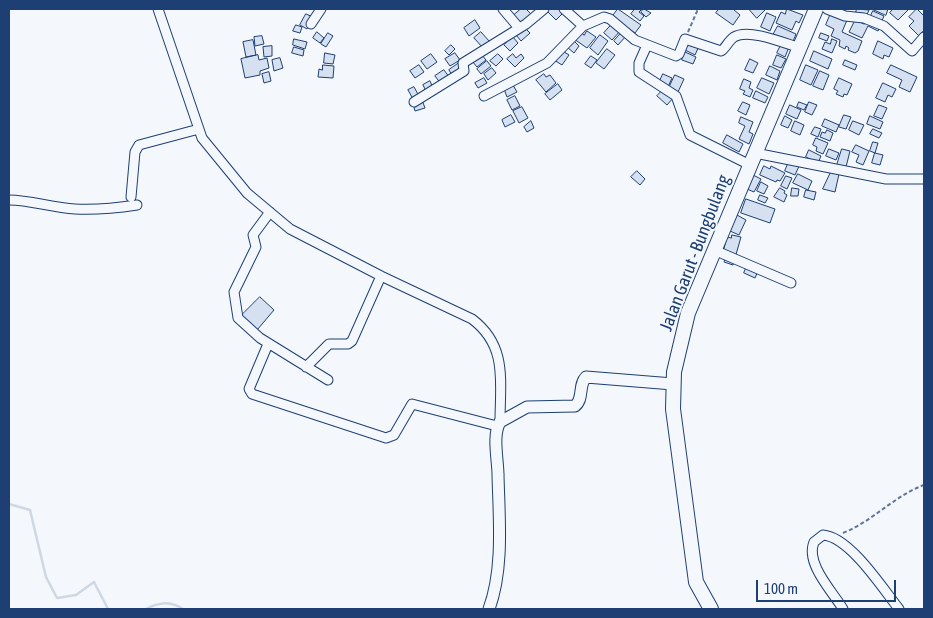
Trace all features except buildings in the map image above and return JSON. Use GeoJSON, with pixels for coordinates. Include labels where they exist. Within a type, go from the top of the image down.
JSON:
{"type":"FeatureCollection","features":[{"type":"Feature","properties":{"kind":"main road","name":"Jalan Garut - Bungbulang"},"geometry":{"type":"LineString","coordinates":[[711,609],[696,582],[681,486],[673,409],[673,384],[685,322],[752,158],[816,9]]}},
{"type":"Feature","properties":{"kind":"street"},"geometry":{"type":"LineString","coordinates":[[158,9],[199,129],[210,150],[247,193],[290,229],[381,276],[472,319],[484,328],[496,346],[500,365],[497,570],[489,609]]}},
{"type":"Feature","properties":{"kind":"street"},"geometry":{"type":"LineString","coordinates":[[311,24],[321,9]]}},
{"type":"Feature","properties":{"kind":"street"},"geometry":{"type":"LineString","coordinates":[[503,9],[519,28]]}},
{"type":"Feature","properties":{"kind":"street"},"geometry":{"type":"LineString","coordinates":[[414,102],[464,72],[463,63],[519,28],[544,9]]}},
{"type":"Feature","properties":{"kind":"street"},"geometry":{"type":"LineString","coordinates":[[564,9],[583,26]]}},
{"type":"Feature","properties":{"kind":"street"},"geometry":{"type":"LineString","coordinates":[[827,9],[845,16],[858,16],[884,26],[912,51],[924,37]]}},
{"type":"Feature","properties":{"kind":"street"},"geometry":{"type":"LineString","coordinates":[[484,96],[547,63],[583,26],[608,18],[633,39],[676,56],[679,54],[685,39],[720,51],[732,38],[743,34],[800,48]]}},
{"type":"Feature","properties":{"kind":"street"},"geometry":{"type":"LineString","coordinates":[[647,45],[639,63],[639,72],[676,96],[690,135],[752,158],[886,178],[924,179]]}},
{"type":"Feature","properties":{"kind":"street"},"geometry":{"type":"LineString","coordinates":[[131,196],[135,152],[139,145],[199,129]]}},
{"type":"Feature","properties":{"kind":"street"},"geometry":{"type":"LineString","coordinates":[[9,200],[24,200],[74,209],[116,208],[137,205]]}},
{"type":"Feature","properties":{"kind":"street"},"geometry":{"type":"LineString","coordinates":[[270,212],[253,234],[256,247],[234,292],[238,318],[268,344],[328,380]]}},
{"type":"Feature","properties":{"kind":"street"},"geometry":{"type":"LineString","coordinates":[[714,250],[791,283]]}},
{"type":"Feature","properties":{"kind":"street"},"geometry":{"type":"LineString","coordinates":[[306,367],[329,344],[348,344],[352,341],[381,276]]}},
{"type":"Feature","properties":{"kind":"street"},"geometry":{"type":"LineString","coordinates":[[268,344],[249,389],[252,394],[386,438],[394,435],[412,404],[499,424],[527,407],[575,406],[580,401],[582,383],[586,377],[673,384]]}},
{"type":"Feature","properties":{"kind":"street"},"geometry":{"type":"LineString","coordinates":[[843,609],[820,574],[813,559],[812,546],[816,539],[823,535],[832,537],[851,551],[899,609]]}},
{"type":"Feature","properties":{"kind":"path"},"geometry":{"type":"LineString","coordinates":[[685,39],[698,9]]}},
{"type":"Feature","properties":{"kind":"path"},"geometry":{"type":"LineString","coordinates":[[832,537],[858,527],[907,493],[924,485]]}},
{"type":"Feature","properties":{"kind":"waterway"},"geometry":{"type":"LineString","coordinates":[[9,504],[30,510],[46,577],[57,598],[76,595],[94,582],[108,609]]}},
{"type":"Feature","properties":{"kind":"waterway"},"geometry":{"type":"LineString","coordinates":[[146,609],[165,603],[183,609]]}}]}
